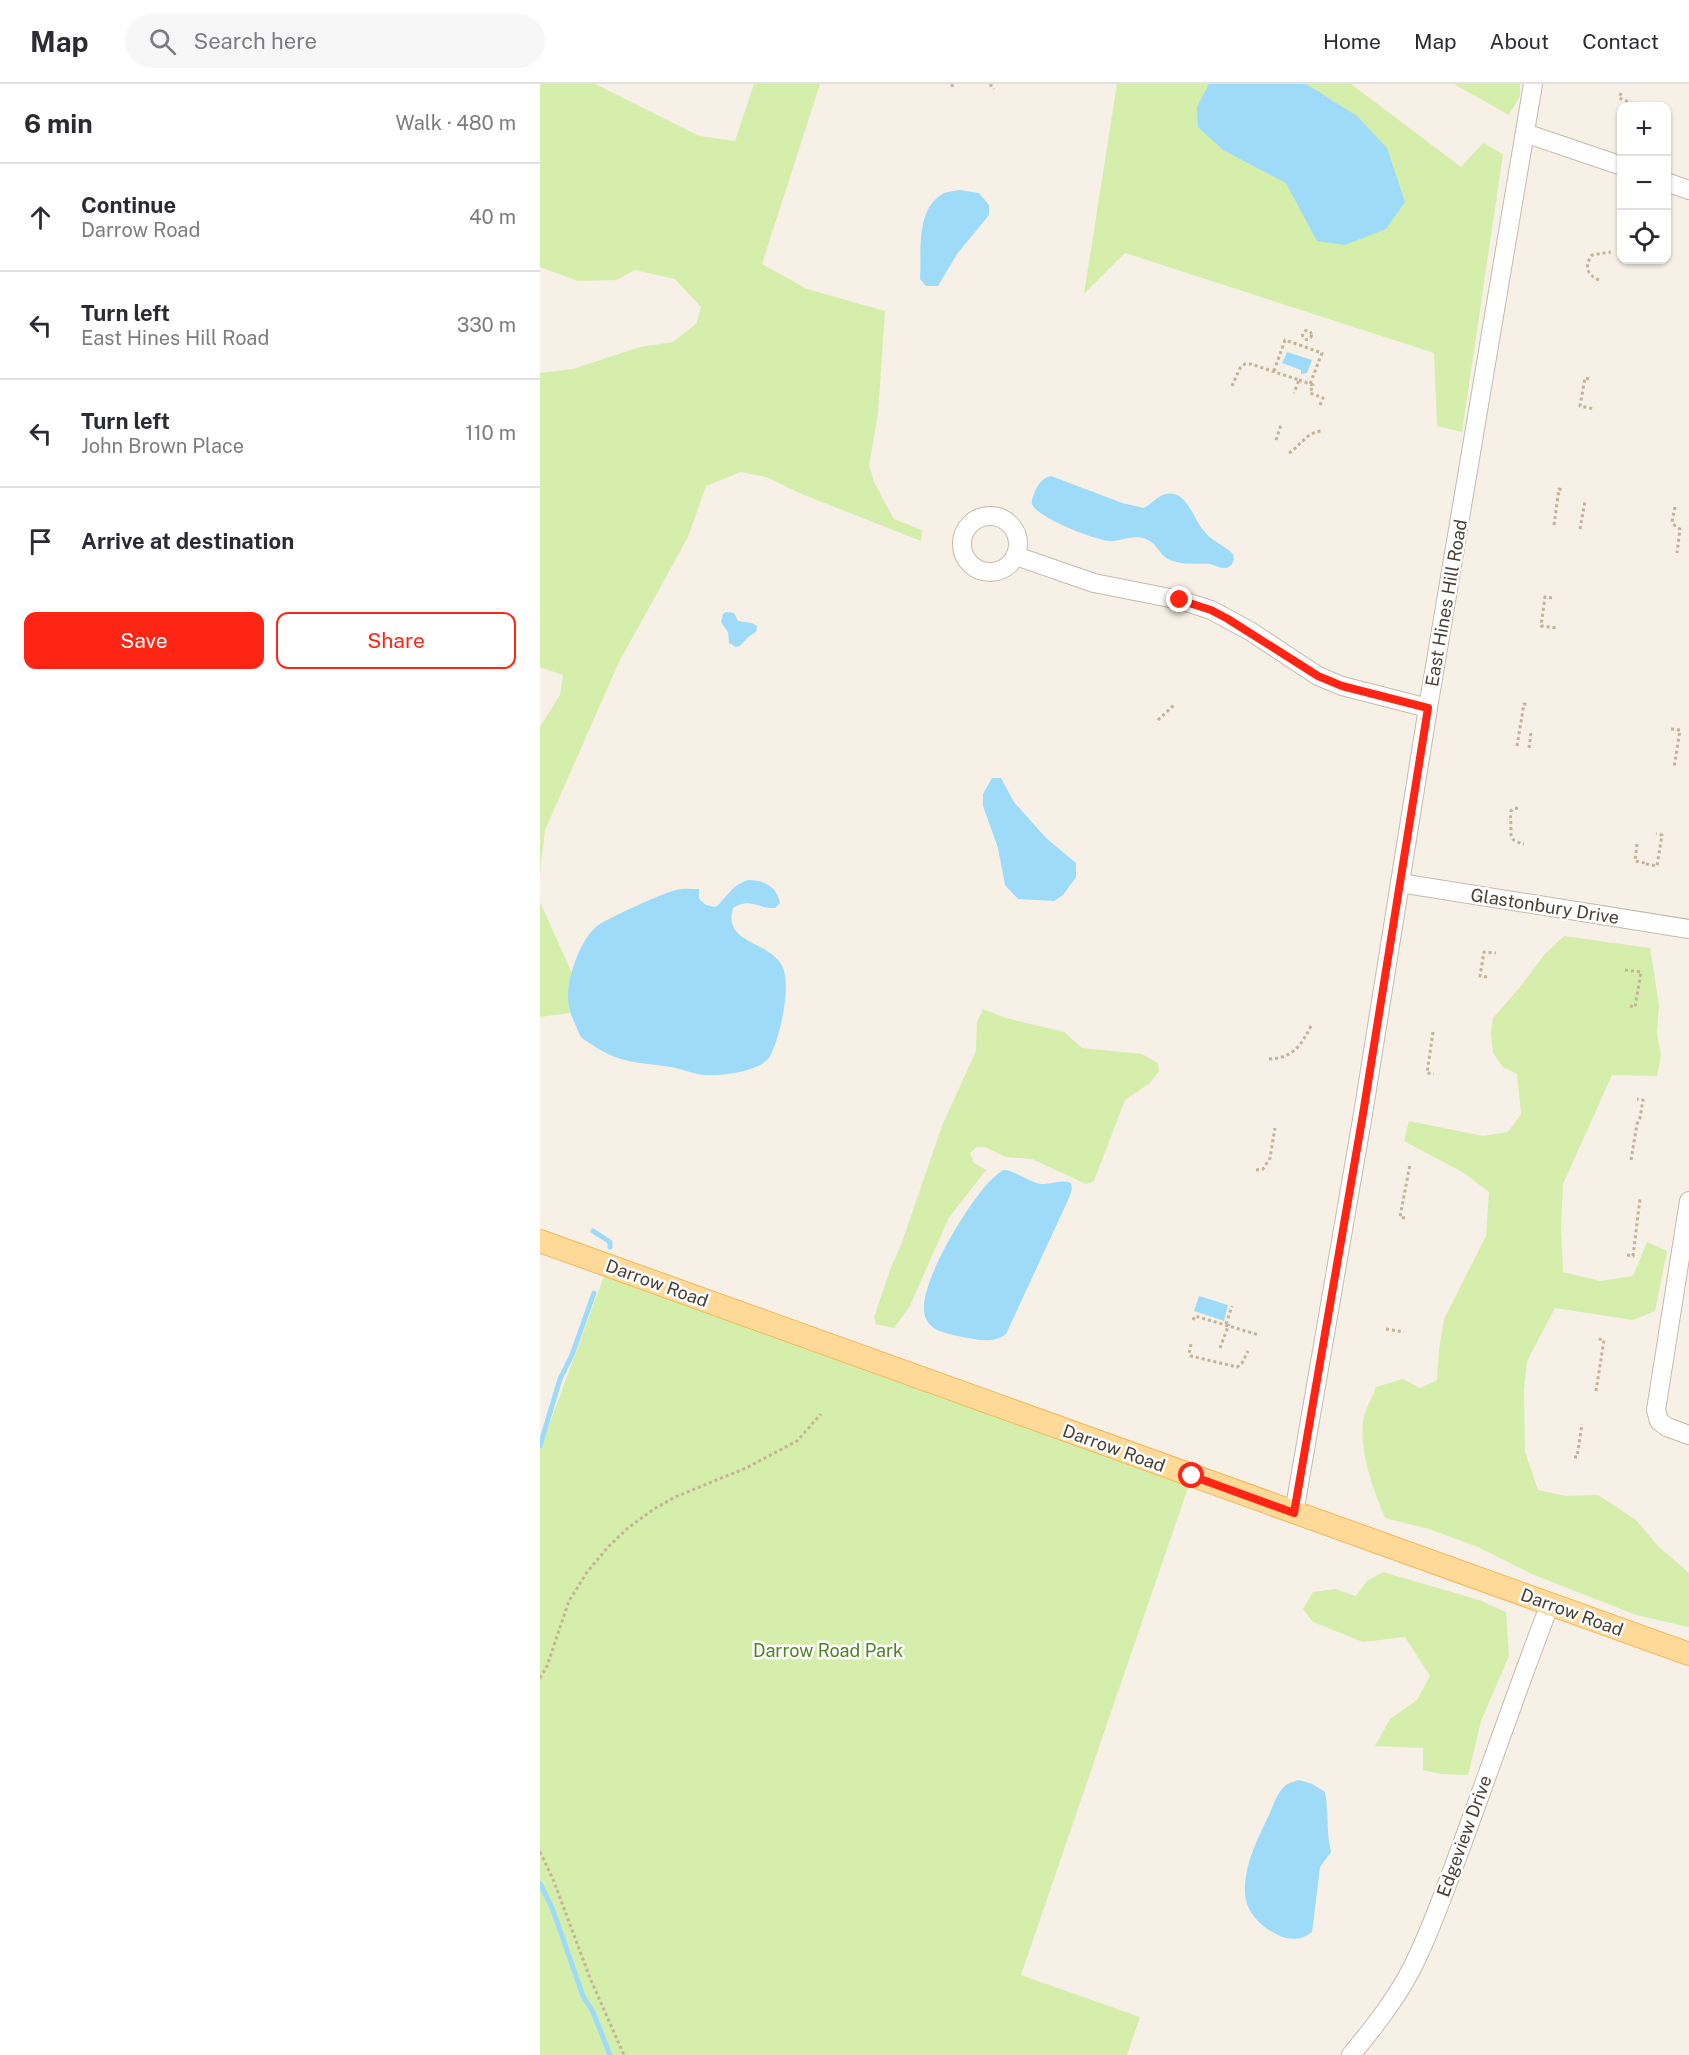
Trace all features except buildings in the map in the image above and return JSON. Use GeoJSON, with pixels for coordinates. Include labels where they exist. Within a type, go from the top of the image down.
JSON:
{"type":"FeatureCollection","features":[{"type":"Feature","properties":{"kind":"main road","name":"Darrow Road"},"geometry":{"type":"LineString","coordinates":[[540,1241],[1689,1654]]}},
{"type":"Feature","properties":{"kind":"street","name":"East Hines Hill Road"},"geometry":{"type":"LineString","coordinates":[[1294,1513],[1363,1114],[1428,708],[1533,84]]}},
{"type":"Feature","properties":{"kind":"street"},"geometry":{"type":"LineString","coordinates":[[1526,133],[1617,164]]}},
{"type":"Feature","properties":{"kind":"street"},"geometry":{"type":"LineString","coordinates":[[1671,184],[1689,190]]}},
{"type":"Feature","properties":{"kind":"street"},"geometry":{"type":"LineString","coordinates":[[1016,556],[1094,583],[1180,600],[1211,610],[1250,631],[1318,676],[1342,686],[1428,708]]}},
{"type":"Feature","properties":{"kind":"street","name":"Glastonbury Drive"},"geometry":{"type":"LineString","coordinates":[[1400,883],[1689,929]]}},
{"type":"Feature","properties":{"kind":"street"},"geometry":{"type":"LineString","coordinates":[[1689,1201],[1656,1410],[1659,1422],[1689,1435]]}},
{"type":"Feature","properties":{"kind":"street","name":"Edgeview Drive"},"geometry":{"type":"LineString","coordinates":[[1351,2055],[1385,2011],[1413,1966],[1443,1895],[1550,1604]]}},
{"type":"Feature","properties":{"kind":"path"},"geometry":{"type":"LineString","coordinates":[[952,84],[953,90]]}},
{"type":"Feature","properties":{"kind":"path"},"geometry":{"type":"LineString","coordinates":[[990,84],[994,89]]}},
{"type":"Feature","properties":{"kind":"path"},"geometry":{"type":"LineString","coordinates":[[1621,93],[1619,98],[1630,102]]}},
{"type":"Feature","properties":{"kind":"path"},"geometry":{"type":"LineString","coordinates":[[1599,280],[1589,274],[1588,260],[1592,255],[1611,252]]}},
{"type":"Feature","properties":{"kind":"path"},"geometry":{"type":"LineString","coordinates":[[1303,346],[1306,339]]}},
{"type":"Feature","properties":{"kind":"path"},"geometry":{"type":"LineString","coordinates":[[1274,371],[1285,340],[1322,352],[1310,384]]}},
{"type":"Feature","properties":{"kind":"path"},"geometry":{"type":"LineString","coordinates":[[1232,386],[1240,368],[1245,363],[1313,385],[1310,393],[1323,398],[1319,408]]}},
{"type":"Feature","properties":{"kind":"path"},"geometry":{"type":"LineString","coordinates":[[1589,379],[1585,378],[1580,406],[1595,409]]}},
{"type":"Feature","properties":{"kind":"path"},"geometry":{"type":"LineString","coordinates":[[1294,393],[1299,380]]}},
{"type":"Feature","properties":{"kind":"path"},"geometry":{"type":"LineString","coordinates":[[1276,440],[1281,425]]}},
{"type":"Feature","properties":{"kind":"path"},"geometry":{"type":"LineString","coordinates":[[1289,453],[1297,448],[1306,436],[1321,431]]}},
{"type":"Feature","properties":{"kind":"path"},"geometry":{"type":"LineString","coordinates":[[1554,525],[1559,489],[1563,490]]}},
{"type":"Feature","properties":{"kind":"path"},"geometry":{"type":"LineString","coordinates":[[1580,529],[1585,501]]}},
{"type":"Feature","properties":{"kind":"path"},"geometry":{"type":"LineString","coordinates":[[1675,507],[1672,522],[1680,529],[1677,553]]}},
{"type":"Feature","properties":{"kind":"path"},"geometry":{"type":"LineString","coordinates":[[1552,598],[1545,597],[1541,626],[1557,628]]}},
{"type":"Feature","properties":{"kind":"path"},"geometry":{"type":"LineString","coordinates":[[1517,746],[1524,704],[1529,705]]}},
{"type":"Feature","properties":{"kind":"path"},"geometry":{"type":"LineString","coordinates":[[1158,720],[1174,705]]}},
{"type":"Feature","properties":{"kind":"path"},"geometry":{"type":"LineString","coordinates":[[1671,729],[1680,730],[1674,768]]}},
{"type":"Feature","properties":{"kind":"path"},"geometry":{"type":"LineString","coordinates":[[1529,748],[1531,732]]}},
{"type":"Feature","properties":{"kind":"path"},"geometry":{"type":"LineString","coordinates":[[1518,808],[1513,808],[1511,811],[1510,833],[1515,842],[1524,844]]}},
{"type":"Feature","properties":{"kind":"path"},"geometry":{"type":"LineString","coordinates":[[1637,844],[1635,861],[1658,866],[1662,835],[1656,834]]}},
{"type":"Feature","properties":{"kind":"path"},"geometry":{"type":"LineString","coordinates":[[1487,977],[1480,976],[1484,952],[1496,953]]}},
{"type":"Feature","properties":{"kind":"path"},"geometry":{"type":"LineString","coordinates":[[1625,970],[1641,972],[1635,1006],[1630,1006]]}},
{"type":"Feature","properties":{"kind":"path"},"geometry":{"type":"LineString","coordinates":[[1269,1059],[1292,1054],[1301,1045],[1312,1024]]}},
{"type":"Feature","properties":{"kind":"path"},"geometry":{"type":"LineString","coordinates":[[1433,1032],[1427,1073],[1434,1074]]}},
{"type":"Feature","properties":{"kind":"path"},"geometry":{"type":"LineString","coordinates":[[1632,1160],[1636,1124],[1640,1118],[1643,1100],[1637,1099]]}},
{"type":"Feature","properties":{"kind":"path"},"geometry":{"type":"LineString","coordinates":[[1256,1170],[1263,1169],[1270,1158],[1275,1128]]}},
{"type":"Feature","properties":{"kind":"path"},"geometry":{"type":"LineString","coordinates":[[1405,1218],[1400,1217],[1410,1164]]}},
{"type":"Feature","properties":{"kind":"path"},"geometry":{"type":"LineString","coordinates":[[1627,1255],[1633,1256],[1640,1199]]}},
{"type":"Feature","properties":{"kind":"path"},"geometry":{"type":"LineString","coordinates":[[1220,1348],[1232,1306]]}},
{"type":"Feature","properties":{"kind":"path"},"geometry":{"type":"LineString","coordinates":[[1193,1320],[1195,1316],[1259,1335]]}},
{"type":"Feature","properties":{"kind":"path"},"geometry":{"type":"LineString","coordinates":[[1386,1329],[1404,1332]]}},
{"type":"Feature","properties":{"kind":"path"},"geometry":{"type":"LineString","coordinates":[[1596,1391],[1604,1340],[1598,1340]]}},
{"type":"Feature","properties":{"kind":"path"},"geometry":{"type":"LineString","coordinates":[[1191,1344],[1189,1354],[1191,1356],[1237,1367],[1242,1363],[1248,1351]]}},
{"type":"Feature","properties":{"kind":"path"},"geometry":{"type":"LineString","coordinates":[[540,1678],[547,1666],[569,1601],[587,1572],[629,1527],[675,1497],[746,1468],[797,1441],[821,1414]]}},
{"type":"Feature","properties":{"kind":"path"},"geometry":{"type":"LineString","coordinates":[[1574,1457],[1577,1457],[1582,1424]]}},
{"type":"Feature","properties":{"kind":"path"},"geometry":{"type":"LineString","coordinates":[[540,1852],[553,1879],[590,1978],[624,2055]]}},
{"type":"Feature","properties":{"kind":"green space"},"geometry":{"type":"Polygon","coordinates":[[[540,84],[595,84],[699,136],[735,141],[754,84],[820,84],[762,264],[807,289],[885,311],[878,414],[869,466],[875,484],[894,519],[922,530],[921,541],[804,495],[766,477],[741,472],[706,486],[688,537],[619,662],[545,830],[540,873],[540,727],[560,695],[563,675],[540,667],[540,373],[573,369],[640,347],[673,342],[696,324],[701,307],[675,279],[635,270],[616,280],[578,281],[540,267],[540,84]]]}},
{"type":"Feature","properties":{"kind":"green space"},"geometry":{"type":"Polygon","coordinates":[[[1117,84],[1351,84],[1461,167],[1483,143],[1503,154],[1462,432],[1437,426],[1434,353],[1125,253],[1084,294],[1117,84]]]}},
{"type":"Feature","properties":{"kind":"green space"},"geometry":{"type":"Polygon","coordinates":[[[1454,84],[1520,84],[1520,96],[1509,115],[1454,84]]]}},
{"type":"Feature","properties":{"kind":"green space"},"geometry":{"type":"Polygon","coordinates":[[[540,902],[572,973],[568,994],[570,1013],[540,1017],[540,902]]]}},
{"type":"Feature","properties":{"kind":"green space"},"geometry":{"type":"Polygon","coordinates":[[[1564,936],[1650,948],[1659,1005],[1657,1033],[1661,1056],[1657,1076],[1612,1075],[1563,1184],[1561,1229],[1563,1272],[1600,1281],[1633,1276],[1647,1242],[1667,1251],[1655,1311],[1633,1320],[1555,1308],[1527,1361],[1524,1390],[1525,1452],[1538,1490],[1566,1496],[1598,1495],[1636,1520],[1658,1546],[1689,1573],[1689,1627],[1636,1615],[1532,1574],[1478,1547],[1429,1529],[1385,1518],[1371,1480],[1364,1452],[1365,1413],[1376,1387],[1403,1379],[1420,1388],[1437,1380],[1444,1319],[1486,1236],[1489,1192],[1464,1173],[1404,1141],[1409,1121],[1483,1136],[1508,1132],[1521,1114],[1517,1074],[1503,1067],[1493,1053],[1491,1033],[1493,1018],[1545,954],[1564,936]]]}},
{"type":"Feature","properties":{"kind":"green space"},"geometry":{"type":"Polygon","coordinates":[[[983,1009],[1006,1018],[1064,1032],[1082,1048],[1142,1054],[1158,1063],[1159,1071],[1150,1083],[1125,1100],[1094,1181],[1086,1184],[1032,1159],[1006,1157],[985,1147],[977,1147],[970,1153],[974,1163],[986,1170],[948,1219],[910,1306],[894,1328],[876,1324],[874,1317],[942,1126],[976,1051],[977,1022],[983,1009]]]}},
{"type":"Feature","properties":{"kind":"green space","name":"Darrow Road Park"},"geometry":{"type":"Polygon","coordinates":[[[608,1265],[1192,1476],[1021,1975],[1140,2017],[1127,2055],[540,2055],[540,1450],[608,1265]]]}},
{"type":"Feature","properties":{"kind":"green space"},"geometry":{"type":"Polygon","coordinates":[[[1383,1572],[1479,1600],[1506,1612],[1509,1656],[1481,1721],[1468,1775],[1440,1774],[1423,1770],[1423,1748],[1375,1746],[1390,1719],[1417,1700],[1430,1676],[1405,1637],[1363,1642],[1313,1622],[1303,1609],[1313,1592],[1335,1589],[1356,1596],[1367,1581],[1383,1572]]]}},
{"type":"Feature","properties":{"kind":"water"},"geometry":{"type":"Polygon","coordinates":[[[1209,84],[1306,84],[1357,116],[1387,148],[1405,202],[1386,229],[1345,245],[1317,241],[1286,183],[1223,150],[1198,127],[1197,107],[1209,84]]]}},
{"type":"Feature","properties":{"kind":"water"},"geometry":{"type":"Polygon","coordinates":[[[959,190],[979,193],[989,205],[989,215],[957,254],[938,286],[926,286],[920,279],[923,222],[933,202],[947,192],[959,190]]]}},
{"type":"Feature","properties":{"kind":"water"},"geometry":{"type":"Polygon","coordinates":[[[1287,352],[1312,360],[1307,373],[1301,374],[1301,370],[1282,363],[1287,352]]]}},
{"type":"Feature","properties":{"kind":"water"},"geometry":{"type":"Polygon","coordinates":[[[1051,476],[1122,503],[1144,508],[1159,497],[1175,494],[1186,503],[1206,534],[1233,554],[1232,564],[1220,568],[1210,564],[1175,562],[1165,557],[1155,545],[1146,539],[1137,537],[1114,541],[1103,540],[1055,522],[1036,510],[1032,504],[1035,491],[1040,483],[1051,476]]]}},
{"type":"Feature","properties":{"kind":"water"},"geometry":{"type":"Polygon","coordinates":[[[726,612],[734,613],[738,621],[757,626],[756,632],[740,646],[736,647],[729,643],[728,632],[721,622],[726,612]]]}},
{"type":"Feature","properties":{"kind":"water"},"geometry":{"type":"Polygon","coordinates":[[[992,778],[1001,778],[1014,802],[1046,838],[1076,863],[1076,877],[1063,895],[1054,901],[1018,899],[1005,885],[998,848],[983,806],[983,794],[992,778]]]}},
{"type":"Feature","properties":{"kind":"water"},"geometry":{"type":"Polygon","coordinates":[[[748,880],[769,885],[776,892],[780,903],[775,908],[749,903],[739,905],[733,908],[732,919],[734,928],[740,935],[774,956],[784,972],[786,983],[784,1010],[774,1048],[766,1061],[741,1072],[702,1075],[622,1059],[604,1052],[582,1038],[570,1011],[569,987],[581,948],[597,926],[636,906],[679,889],[699,889],[699,899],[706,905],[716,907],[734,888],[748,880]]]}},
{"type":"Feature","properties":{"kind":"water"},"geometry":{"type":"Polygon","coordinates":[[[1003,1170],[1041,1184],[1071,1183],[1069,1198],[1006,1334],[995,1339],[983,1340],[943,1332],[930,1325],[925,1316],[924,1303],[928,1287],[954,1231],[985,1186],[1003,1170]]]}},
{"type":"Feature","properties":{"kind":"water"},"geometry":{"type":"Polygon","coordinates":[[[1199,1296],[1228,1305],[1224,1321],[1194,1311],[1199,1296]]]}},
{"type":"Feature","properties":{"kind":"water"},"geometry":{"type":"Polygon","coordinates":[[[1299,1780],[1312,1784],[1325,1792],[1331,1852],[1320,1867],[1312,1932],[1304,1937],[1291,1939],[1272,1932],[1251,1913],[1246,1900],[1245,1882],[1253,1852],[1277,1797],[1286,1785],[1299,1780]]]}},
{"type":"Feature","properties":{"kind":"waterway"},"geometry":{"type":"LineString","coordinates":[[593,1231],[610,1242],[610,1247]]}},
{"type":"Feature","properties":{"kind":"waterway"},"geometry":{"type":"LineString","coordinates":[[540,1446],[560,1379],[572,1355],[594,1293]]}},
{"type":"Feature","properties":{"kind":"waterway"},"geometry":{"type":"LineString","coordinates":[[540,1883],[553,1910],[583,1996],[593,2012],[610,2055]]}},
{"type":"Feature","properties":{"kind":"route"},"geometry":{"type":"LineString","coordinates":[[1180,600],[1211,610],[1250,631],[1293,662],[1318,676],[1342,686],[1428,708],[1363,1114],[1294,1513],[1192,1476]]}}]}
